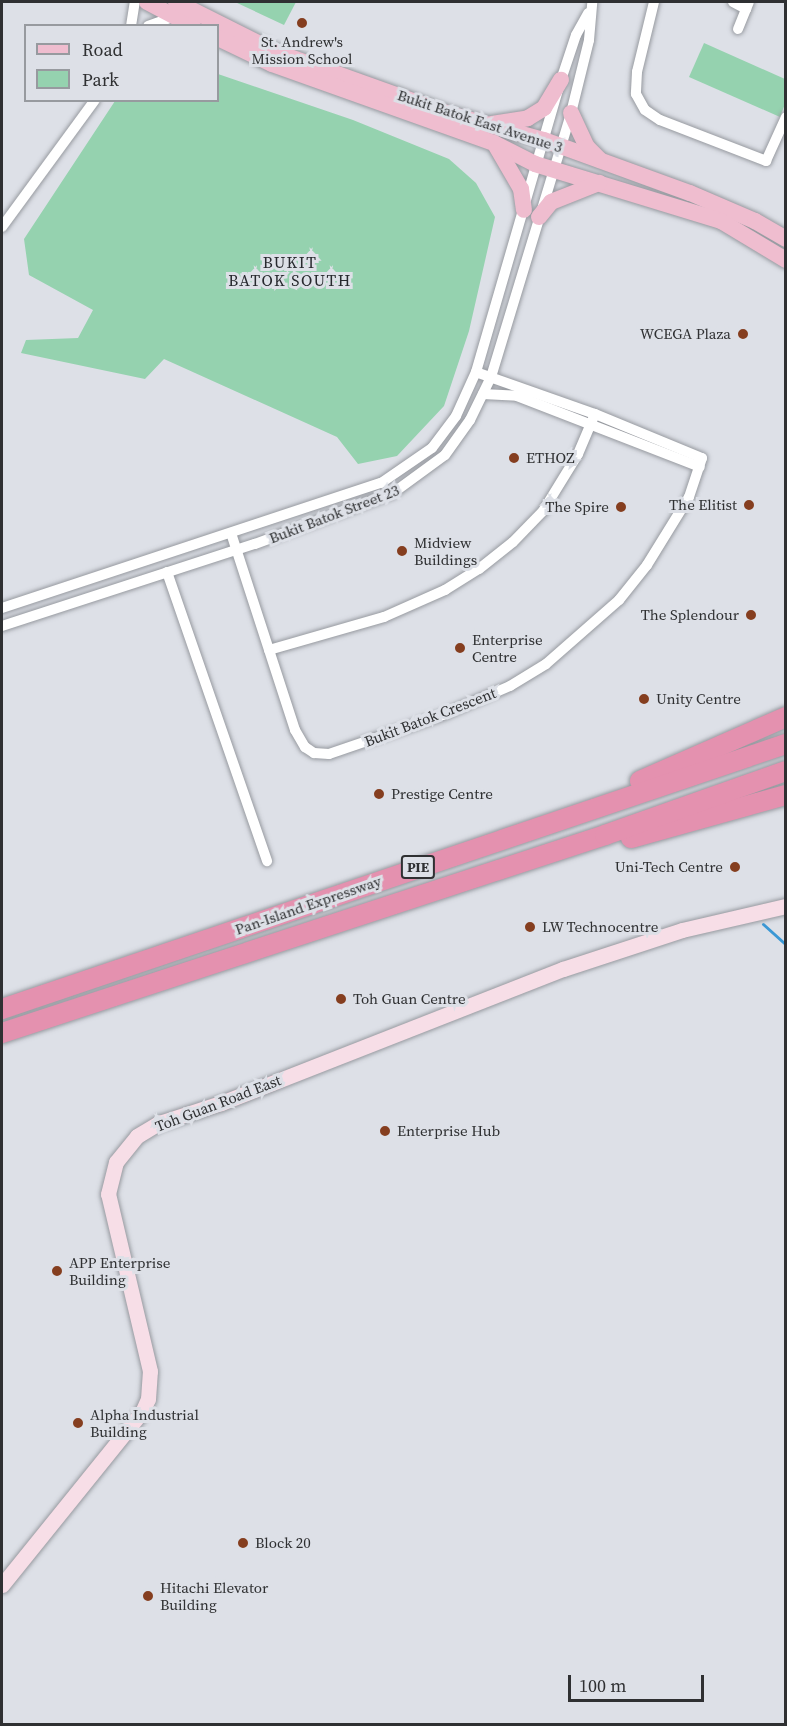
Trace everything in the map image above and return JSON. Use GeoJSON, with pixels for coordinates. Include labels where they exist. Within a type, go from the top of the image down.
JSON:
{"type":"FeatureCollection","features":[{"type":"Feature","properties":{"kind":"highway"},"geometry":{"type":"LineString","coordinates":[[590,807],[734,737],[786,717]]}},
{"type":"Feature","properties":{"kind":"highway","name":"Pan-Island Expressway"},"geometry":{"type":"LineString","coordinates":[[2,1009],[590,807],[786,744]]}},
{"type":"Feature","properties":{"kind":"highway","name":"Pan-Island Expressway"},"geometry":{"type":"LineString","coordinates":[[2,1033],[214,960],[492,873],[786,771]]}},
{"type":"Feature","properties":{"kind":"highway"},"geometry":{"type":"LineString","coordinates":[[492,873],[514,870],[786,795]]}},
{"type":"Feature","properties":{"kind":"main road","name":"Bukit Batok East Avenue 3"},"geometry":{"type":"LineString","coordinates":[[147,2],[175,9],[210,24]]}},
{"type":"Feature","properties":{"kind":"main road","name":"Bukit Batok East Avenue 3"},"geometry":{"type":"LineString","coordinates":[[175,9],[191,24]]}},
{"type":"Feature","properties":{"kind":"main road","name":"Bukit Batok East Avenue 3"},"geometry":{"type":"LineString","coordinates":[[219,28],[276,52],[482,125],[544,140],[606,165],[718,204],[786,239]]}},
{"type":"Feature","properties":{"kind":"main road","name":"Bukit Batok East Avenue 3"},"geometry":{"type":"LineString","coordinates":[[219,38],[272,64],[494,143],[535,164],[721,221],[786,260]]}},
{"type":"Feature","properties":{"kind":"main road"},"geometry":{"type":"LineString","coordinates":[[482,125],[528,118],[544,108],[561,80]]}},
{"type":"Feature","properties":{"kind":"main road"},"geometry":{"type":"LineString","coordinates":[[572,113],[587,147],[606,165]]}},
{"type":"Feature","properties":{"kind":"main road"},"geometry":{"type":"LineString","coordinates":[[494,143],[532,213],[551,201],[600,183]]}},
{"type":"Feature","properties":{"kind":"street"},"geometry":{"type":"LineString","coordinates":[[131,24],[135,2]]}},
{"type":"Feature","properties":{"kind":"street"},"geometry":{"type":"LineString","coordinates":[[654,2],[637,72],[636,94],[645,110],[660,120],[766,161],[786,117]]}},
{"type":"Feature","properties":{"kind":"street"},"geometry":{"type":"LineString","coordinates":[[733,2],[748,5],[738,29]]}},
{"type":"Feature","properties":{"kind":"street","name":"Bukit Batok Street 23"},"geometry":{"type":"LineString","coordinates":[[2,626],[236,550],[393,493],[413,482],[445,455],[491,377],[532,213],[535,164],[576,35],[591,6]]}},
{"type":"Feature","properties":{"kind":"street","name":"Bukit Batok Street 23"},"geometry":{"type":"LineString","coordinates":[[2,608],[231,533],[399,474],[423,456],[448,428],[476,372],[532,213],[553,170],[572,113],[589,40],[591,6]]}},
{"type":"Feature","properties":{"kind":"street"},"geometry":{"type":"LineString","coordinates":[[151,24],[175,9]]}},
{"type":"Feature","properties":{"kind":"street"},"geometry":{"type":"LineString","coordinates":[[2,227],[93,102]]}},
{"type":"Feature","properties":{"kind":"street","name":"Bukit Batok Crescent"},"geometry":{"type":"LineString","coordinates":[[231,533],[298,735],[307,750],[317,754],[355,745],[478,701],[546,664],[619,600],[670,530],[700,467],[593,418],[476,372]]}},
{"type":"Feature","properties":{"kind":"street","name":"Bukit Batok Crescent"},"geometry":{"type":"LineString","coordinates":[[483,394],[517,396],[593,418]]}},
{"type":"Feature","properties":{"kind":"street"},"geometry":{"type":"LineString","coordinates":[[269,650],[384,617],[471,575],[513,542],[543,510],[562,483],[593,418]]}},
{"type":"Feature","properties":{"kind":"street"},"geometry":{"type":"LineString","coordinates":[[167,572],[267,861]]}},
{"type":"Feature","properties":{"kind":"street","name":"Toh Guan Road East"},"geometry":{"type":"LineString","coordinates":[[2,1584],[143,1410],[148,1399],[150,1371],[108,1194],[116,1162],[137,1136],[159,1123],[221,1103],[563,969],[682,930],[786,906]]}},
{"type":"Feature","properties":{"kind":"green space"},"geometry":{"type":"Polygon","coordinates":[[[235,2],[296,2],[284,25],[235,2]]]}},
{"type":"Feature","properties":{"kind":"green space"},"geometry":{"type":"Polygon","coordinates":[[[704,43],[785,79],[785,104],[780,117],[689,77],[704,43]]]}},
{"type":"Feature","properties":{"kind":"green space"},"geometry":{"type":"Polygon","coordinates":[[[219,74],[353,120],[449,159],[476,183],[495,217],[469,331],[444,406],[397,456],[358,464],[337,437],[164,359],[145,379],[21,353],[26,340],[78,338],[93,310],[29,275],[24,239],[114,102],[219,102],[219,74]]]}},
{"type":"Feature","properties":{"kind":"waterway"},"geometry":{"type":"LineString","coordinates":[[763,924],[786,945]]}},
{"type":"Feature","properties":{"kind":"place","name":"St. Andrew's Mission School"},"geometry":{"type":"Point","coordinates":[302,23]}},
{"type":"Feature","properties":{"kind":"place","name":"WCEGA Plaza"},"geometry":{"type":"Point","coordinates":[743,334]}},
{"type":"Feature","properties":{"kind":"place","name":"ETHOZ"},"geometry":{"type":"Point","coordinates":[514,458]}},
{"type":"Feature","properties":{"kind":"place","name":"The Elitist"},"geometry":{"type":"Point","coordinates":[749,505]}},
{"type":"Feature","properties":{"kind":"place","name":"The Spire"},"geometry":{"type":"Point","coordinates":[621,507]}},
{"type":"Feature","properties":{"kind":"place","name":"Midview Buildings"},"geometry":{"type":"Point","coordinates":[402,551]}},
{"type":"Feature","properties":{"kind":"place","name":"The Splendour"},"geometry":{"type":"Point","coordinates":[751,615]}},
{"type":"Feature","properties":{"kind":"place","name":"Enterprise Centre"},"geometry":{"type":"Point","coordinates":[460,648]}},
{"type":"Feature","properties":{"kind":"place","name":"Unity Centre"},"geometry":{"type":"Point","coordinates":[644,699]}},
{"type":"Feature","properties":{"kind":"place","name":"Prestige Centre"},"geometry":{"type":"Point","coordinates":[379,794]}},
{"type":"Feature","properties":{"kind":"place","name":"Uni-Tech Centre"},"geometry":{"type":"Point","coordinates":[735,867]}},
{"type":"Feature","properties":{"kind":"place","name":"LW Technocentre"},"geometry":{"type":"Point","coordinates":[530,927]}},
{"type":"Feature","properties":{"kind":"place","name":"Toh Guan Centre"},"geometry":{"type":"Point","coordinates":[341,999]}},
{"type":"Feature","properties":{"kind":"place","name":"Enterprise Hub"},"geometry":{"type":"Point","coordinates":[385,1131]}},
{"type":"Feature","properties":{"kind":"place","name":"APP Enterprise Building"},"geometry":{"type":"Point","coordinates":[57,1271]}},
{"type":"Feature","properties":{"kind":"place","name":"Alpha Industrial Building"},"geometry":{"type":"Point","coordinates":[78,1423]}},
{"type":"Feature","properties":{"kind":"place","name":"Block 20"},"geometry":{"type":"Point","coordinates":[243,1543]}},
{"type":"Feature","properties":{"kind":"place","name":"Hitachi Elevator Building"},"geometry":{"type":"Point","coordinates":[148,1596]}},
{"type":"Feature","properties":{"kind":"district","name":"BUKIT BATOK SOUTH"},"geometry":{"type":"Point","coordinates":[290,271]}}]}
